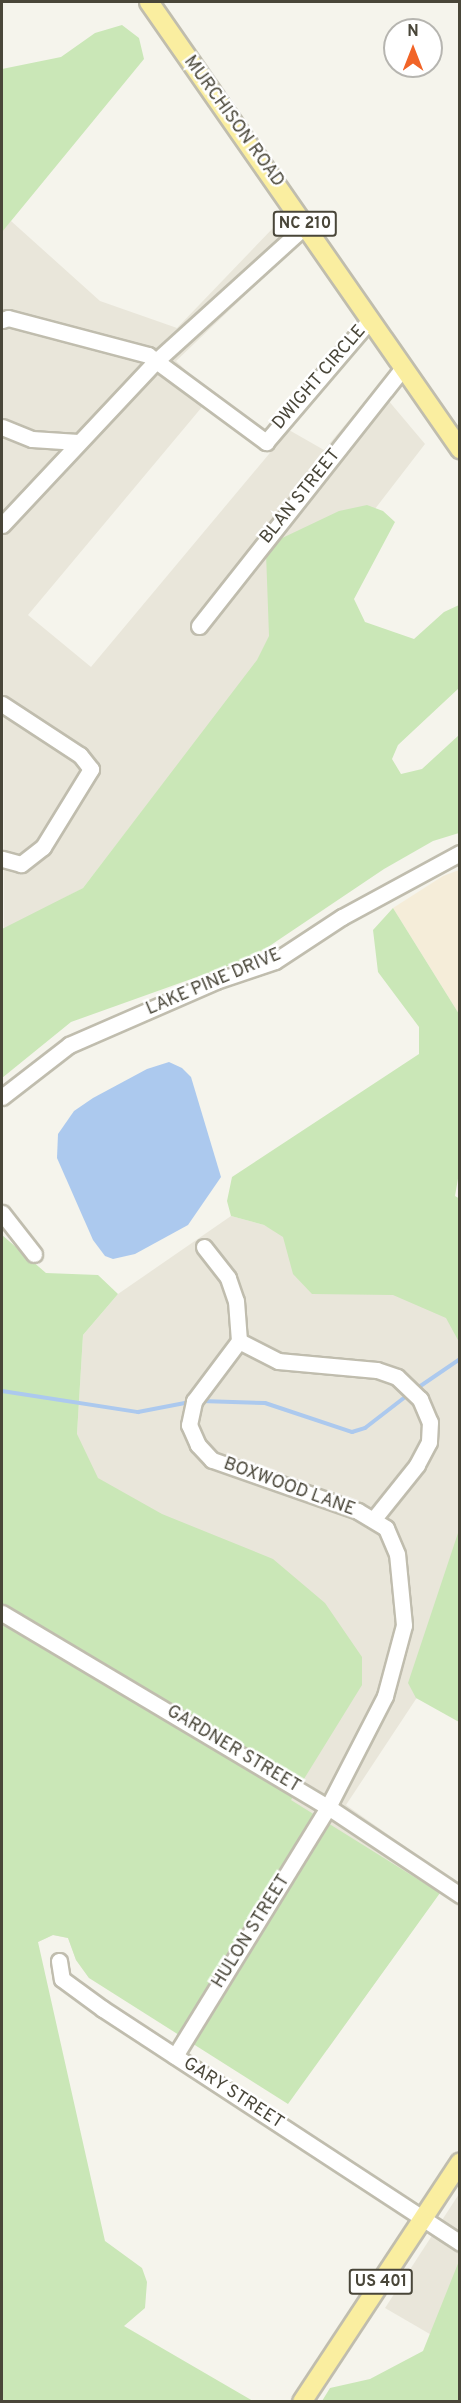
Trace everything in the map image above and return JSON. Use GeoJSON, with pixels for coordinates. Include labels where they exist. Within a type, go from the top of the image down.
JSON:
{"type":"FeatureCollection","features":[{"type":"Feature","properties":{"kind":"main road","name":"MURCHISON ROAD"},"geometry":{"type":"LineString","coordinates":[[149,2],[306,225],[459,449]]}},
{"type":"Feature","properties":{"kind":"main road","name":"US 401"},"geometry":{"type":"LineString","coordinates":[[302,2402],[459,2162]]}},
{"type":"Feature","properties":{"kind":"street"},"geometry":{"type":"LineString","coordinates":[[2,525],[155,362],[306,225]]}},
{"type":"Feature","properties":{"kind":"street"},"geometry":{"type":"LineString","coordinates":[[2,320],[8,318],[130,349],[155,362]]}},
{"type":"Feature","properties":{"kind":"street","name":"DWIGHT CIRCLE"},"geometry":{"type":"LineString","coordinates":[[155,362],[266,442],[370,321]]}},
{"type":"Feature","properties":{"kind":"street","name":"BLAN STREET"},"geometry":{"type":"LineString","coordinates":[[199,626],[403,368]]}},
{"type":"Feature","properties":{"kind":"street"},"geometry":{"type":"LineString","coordinates":[[2,427],[32,440],[78,442]]}},
{"type":"Feature","properties":{"kind":"street"},"geometry":{"type":"LineString","coordinates":[[2,704],[80,755],[91,769],[43,847],[21,864],[2,860]]}},
{"type":"Feature","properties":{"kind":"street","name":"LAKE PINE DRIVE"},"geometry":{"type":"LineString","coordinates":[[2,1097],[69,1045],[216,981],[275,961],[342,917],[459,852]]}},
{"type":"Feature","properties":{"kind":"street"},"geometry":{"type":"LineString","coordinates":[[2,1213],[34,1254]]}},
{"type":"Feature","properties":{"kind":"street"},"geometry":{"type":"LineString","coordinates":[[204,1247],[228,1278],[236,1301],[239,1341],[278,1361],[377,1370],[397,1377],[420,1399],[430,1422],[429,1442],[417,1465],[373,1520]]}},
{"type":"Feature","properties":{"kind":"street","name":"BOXWOOD LANE"},"geometry":{"type":"LineString","coordinates":[[239,1341],[194,1401],[189,1425],[198,1444],[212,1460],[358,1511],[386,1528],[397,1554],[404,1625],[385,1696],[328,1807]]}},
{"type":"Feature","properties":{"kind":"street","name":"GARDNER STREET"},"geometry":{"type":"LineString","coordinates":[[2,1613],[328,1807],[459,1895]]}},
{"type":"Feature","properties":{"kind":"street","name":"HULON STREET"},"geometry":{"type":"LineString","coordinates":[[175,2056],[328,1807]]}},
{"type":"Feature","properties":{"kind":"street","name":"GARY STREET"},"geometry":{"type":"LineString","coordinates":[[59,1961],[62,1979],[459,2243]]}},
{"type":"Feature","properties":{"kind":"shaded area"},"geometry":{"type":"Polygon","coordinates":[[[11,221],[100,301],[177,328],[275,226],[293,250],[176,361],[212,395],[28,615],[91,667],[289,430],[324,450],[377,387],[425,444],[83,888],[4,930],[2,231],[11,221]]]}},
{"type":"Feature","properties":{"kind":"shaded area"},"geometry":{"type":"Polygon","coordinates":[[[459,870],[459,1014],[393,908],[443,876],[459,870]]]}},
{"type":"Feature","properties":{"kind":"shaded area"},"geometry":{"type":"Polygon","coordinates":[[[231,1216],[264,1225],[459,1322],[459,1652],[416,1699],[346,1805],[450,1878],[327,2050],[89,1978],[76,1960],[68,1938],[53,1935],[38,1942],[2,1406],[77,1434],[83,1335],[118,1294],[231,1216]]]}},
{"type":"Feature","properties":{"kind":"shaded area"},"geometry":{"type":"Polygon","coordinates":[[[459,2194],[459,2351],[385,2308],[459,2194]]]}},
{"type":"Feature","properties":{"kind":"green space"},"geometry":{"type":"Polygon","coordinates":[[[122,25],[139,38],[144,59],[2,232],[2,69],[61,57],[95,33],[122,25]]]}},
{"type":"Feature","properties":{"kind":"green space"},"geometry":{"type":"Polygon","coordinates":[[[367,505],[383,511],[395,522],[354,599],[365,622],[414,639],[444,612],[459,605],[459,688],[398,745],[392,759],[401,774],[422,769],[459,735],[459,833],[433,841],[384,869],[265,949],[236,963],[71,1022],[2,1078],[2,929],[83,888],[257,660],[269,636],[266,553],[278,540],[339,511],[367,505]]]}},
{"type":"Feature","properties":{"kind":"green space"},"geometry":{"type":"Polygon","coordinates":[[[393,908],[459,1014],[460,1167],[455,1196],[460,1199],[459,1342],[446,1318],[393,1295],[312,1294],[293,1274],[283,1237],[264,1225],[231,1216],[227,1201],[232,1177],[419,1054],[419,1027],[378,972],[373,930],[393,908]]]}},
{"type":"Feature","properties":{"kind":"green space"},"geometry":{"type":"Polygon","coordinates":[[[2,1235],[46,1273],[98,1275],[118,1294],[83,1335],[77,1434],[98,1478],[162,1514],[273,1559],[325,1603],[362,1657],[362,1685],[291,1800],[440,1893],[288,2104],[89,1978],[76,1960],[68,1938],[53,1935],[38,1942],[105,2241],[142,2268],[147,2282],[145,2308],[124,2326],[253,2401],[2,2401],[2,1235]]]}},
{"type":"Feature","properties":{"kind":"green space"},"geometry":{"type":"Polygon","coordinates":[[[459,1530],[460,1722],[416,1698],[408,1683],[459,1530]]]}},
{"type":"Feature","properties":{"kind":"green space"},"geometry":{"type":"Polygon","coordinates":[[[459,2261],[459,2401],[322,2401],[330,2388],[370,2379],[423,2351],[459,2261]]]}},
{"type":"Feature","properties":{"kind":"water"},"geometry":{"type":"Polygon","coordinates":[[[169,1062],[182,1068],[191,1077],[221,1177],[188,1225],[135,1254],[113,1259],[105,1256],[93,1240],[57,1158],[58,1134],[74,1111],[93,1098],[147,1069],[169,1062]]]}},
{"type":"Feature","properties":{"kind":"waterway"},"geometry":{"type":"LineString","coordinates":[[416,1389],[460,1359]]}},
{"type":"Feature","properties":{"kind":"waterway"},"geometry":{"type":"LineString","coordinates":[[2,1391],[138,1412],[190,1402]]}},
{"type":"Feature","properties":{"kind":"waterway"},"geometry":{"type":"LineString","coordinates":[[201,1401],[265,1403],[352,1432],[365,1428],[409,1394]]}}]}
